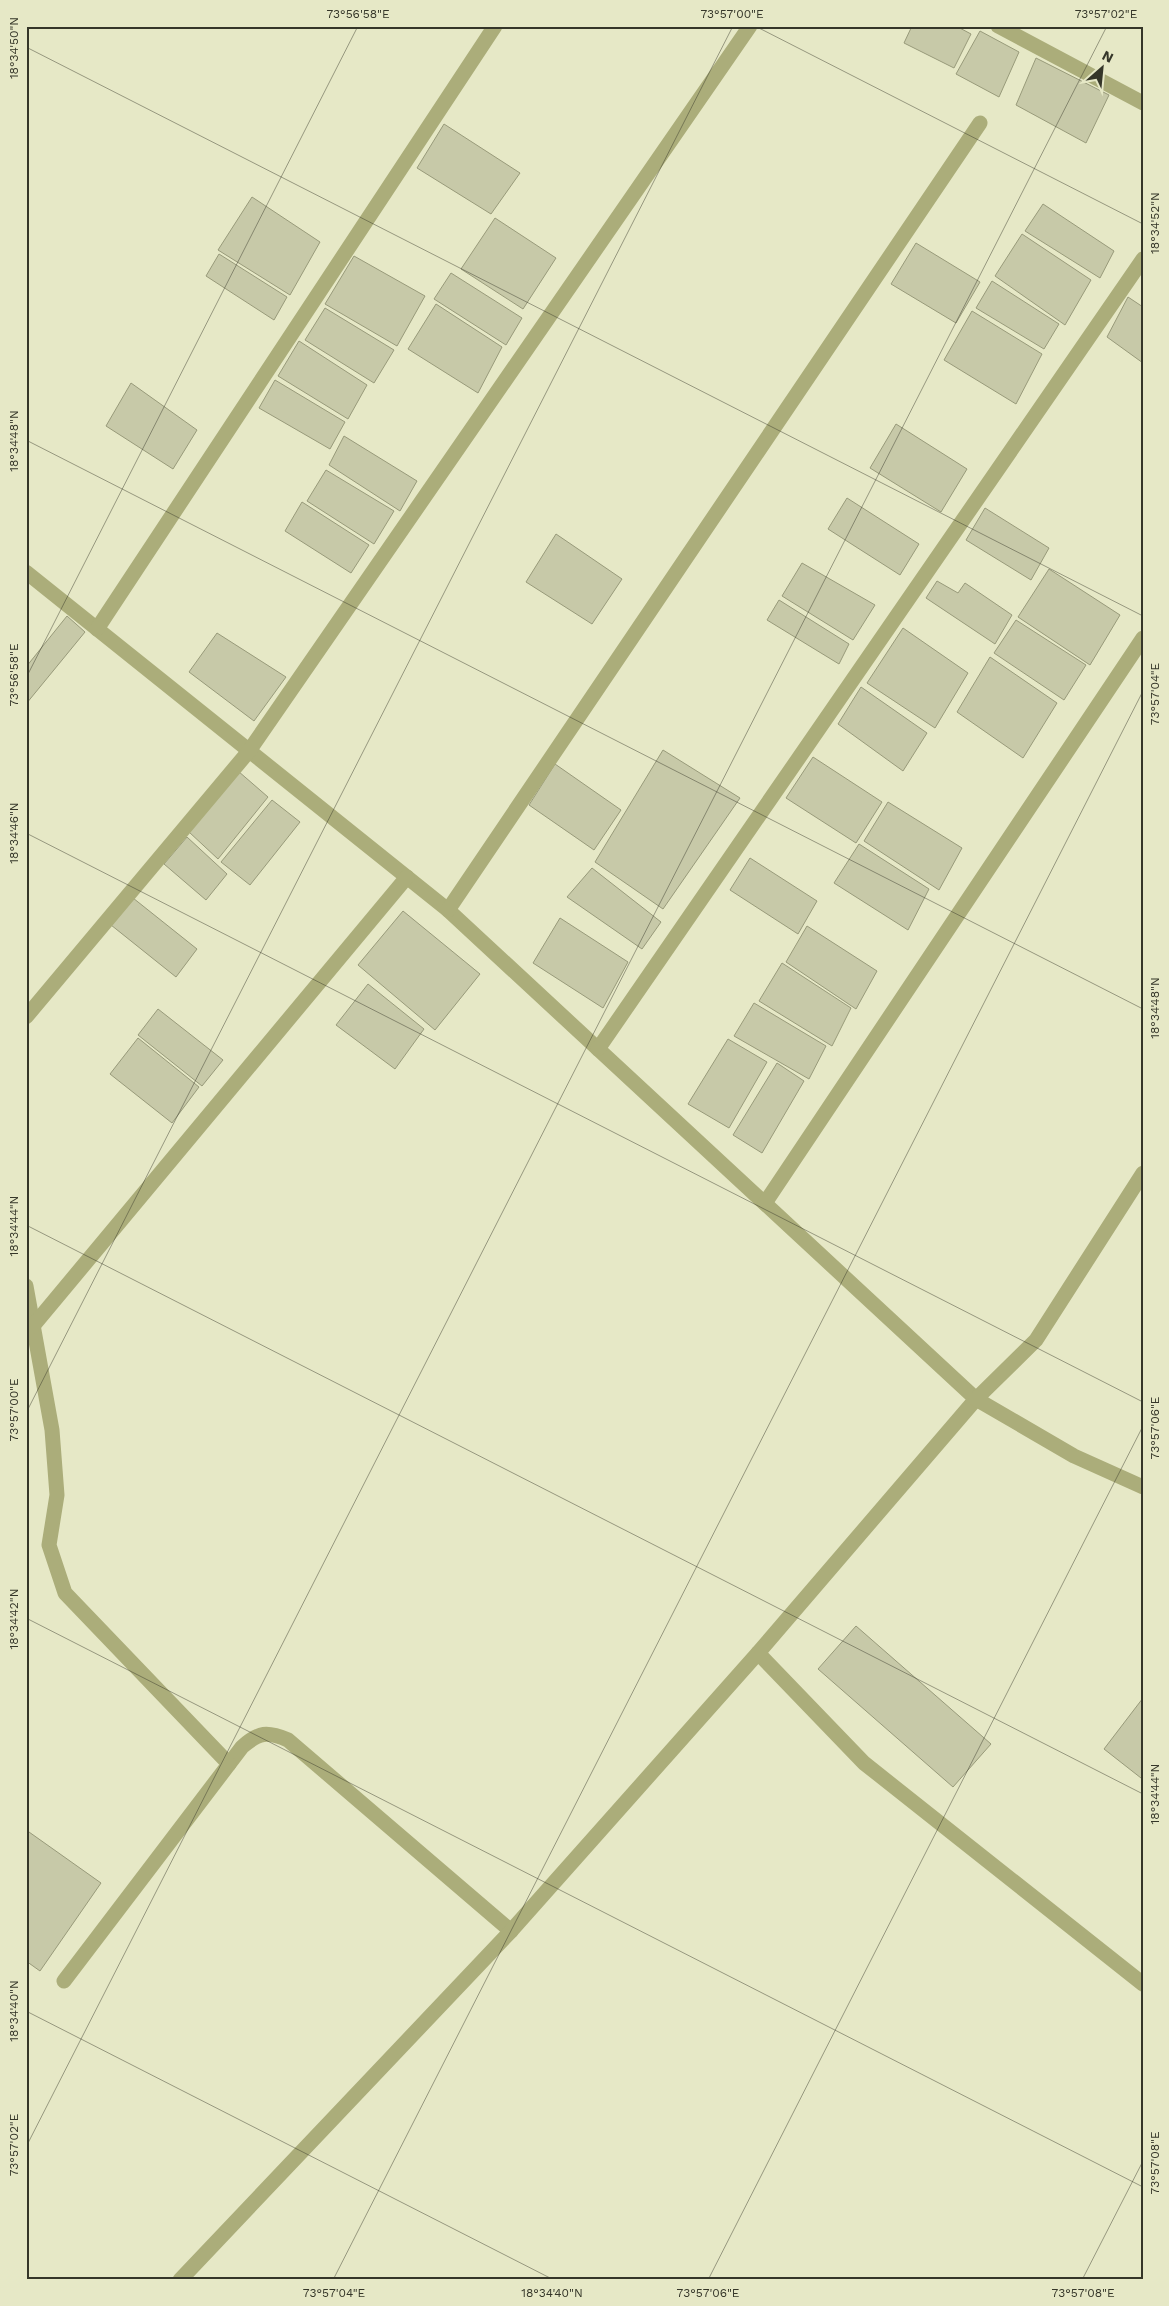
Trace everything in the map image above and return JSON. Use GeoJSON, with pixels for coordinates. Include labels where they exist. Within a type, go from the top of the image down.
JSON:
{"type":"FeatureCollection","features":[{"type":"Feature","properties":{"kind":"street"},"geometry":{"type":"LineString","coordinates":[[97,629],[495,26]]}},
{"type":"Feature","properties":{"kind":"street"},"geometry":{"type":"LineString","coordinates":[[26,1017],[249,751],[750,26]]}},
{"type":"Feature","properties":{"kind":"street"},"geometry":{"type":"LineString","coordinates":[[998,26],[1143,102]]}},
{"type":"Feature","properties":{"kind":"street"},"geometry":{"type":"LineString","coordinates":[[448,910],[980,122]]}},
{"type":"Feature","properties":{"kind":"street"},"geometry":{"type":"LineString","coordinates":[[598,1049],[1143,259]]}},
{"type":"Feature","properties":{"kind":"street"},"geometry":{"type":"LineString","coordinates":[[26,572],[448,910],[976,1399],[1074,1456],[1143,1487]]}},
{"type":"Feature","properties":{"kind":"street"},"geometry":{"type":"LineString","coordinates":[[765,1203],[1143,638]]}},
{"type":"Feature","properties":{"kind":"street"},"geometry":{"type":"LineString","coordinates":[[33,1326],[407,877]]}},
{"type":"Feature","properties":{"kind":"street"},"geometry":{"type":"LineString","coordinates":[[180,2280],[512,1931],[758,1653],[976,1399],[1036,1340],[1143,1173]]}},
{"type":"Feature","properties":{"kind":"street"},"geometry":{"type":"LineString","coordinates":[[26,1286],[52,1430],[57,1495],[48,1545],[65,1593],[229,1764]]}},
{"type":"Feature","properties":{"kind":"street"},"geometry":{"type":"LineString","coordinates":[[758,1653],[864,1763],[1143,1984]]}},
{"type":"Feature","properties":{"kind":"street"},"geometry":{"type":"LineString","coordinates":[[64,1981],[242,1747],[255,1736],[273,1733],[288,1740],[512,1931]]}},
{"type":"Feature","properties":{"kind":"building"},"geometry":{"type":"Polygon","coordinates":[[[912,26],[956,26],[971,34],[954,68],[904,43],[912,26]]]}},
{"type":"Feature","properties":{"kind":"building"},"geometry":{"type":"Polygon","coordinates":[[[980,31],[1019,52],[999,97],[956,74],[980,31]]]}},
{"type":"Feature","properties":{"kind":"building"},"geometry":{"type":"Polygon","coordinates":[[[1036,58],[1109,95],[1086,143],[1016,105],[1036,58]]]}},
{"type":"Feature","properties":{"kind":"building"},"geometry":{"type":"Polygon","coordinates":[[[444,124],[520,173],[491,214],[417,168],[444,124]]]}},
{"type":"Feature","properties":{"kind":"building"},"geometry":{"type":"Polygon","coordinates":[[[252,197],[320,242],[290,295],[218,250],[252,197]]]}},
{"type":"Feature","properties":{"kind":"building"},"geometry":{"type":"Polygon","coordinates":[[[1043,204],[1114,251],[1100,278],[1025,231],[1043,204]]]}},
{"type":"Feature","properties":{"kind":"building"},"geometry":{"type":"Polygon","coordinates":[[[495,218],[556,258],[523,309],[461,269],[495,218]]]}},
{"type":"Feature","properties":{"kind":"building"},"geometry":{"type":"Polygon","coordinates":[[[1022,234],[1091,280],[1065,325],[995,276],[1022,234]]]}},
{"type":"Feature","properties":{"kind":"building"},"geometry":{"type":"Polygon","coordinates":[[[916,243],[980,282],[956,323],[891,284],[916,243]]]}},
{"type":"Feature","properties":{"kind":"building"},"geometry":{"type":"Polygon","coordinates":[[[219,254],[287,297],[274,320],[206,276],[219,254]]]}},
{"type":"Feature","properties":{"kind":"building"},"geometry":{"type":"Polygon","coordinates":[[[354,256],[425,296],[397,346],[325,304],[354,256]]]}},
{"type":"Feature","properties":{"kind":"building"},"geometry":{"type":"Polygon","coordinates":[[[451,273],[522,318],[506,345],[434,299],[451,273]]]}},
{"type":"Feature","properties":{"kind":"building"},"geometry":{"type":"Polygon","coordinates":[[[992,281],[1059,324],[1044,349],[976,308],[992,281]]]}},
{"type":"Feature","properties":{"kind":"building"},"geometry":{"type":"Polygon","coordinates":[[[1128,297],[1143,307],[1143,363],[1107,337],[1128,297]]]}},
{"type":"Feature","properties":{"kind":"building"},"geometry":{"type":"Polygon","coordinates":[[[436,304],[502,347],[478,393],[408,349],[436,304]]]}},
{"type":"Feature","properties":{"kind":"building"},"geometry":{"type":"Polygon","coordinates":[[[325,308],[394,350],[374,383],[305,340],[325,308]]]}},
{"type":"Feature","properties":{"kind":"building"},"geometry":{"type":"Polygon","coordinates":[[[972,311],[1042,354],[1016,404],[944,360],[972,311]]]}},
{"type":"Feature","properties":{"kind":"building"},"geometry":{"type":"Polygon","coordinates":[[[299,341],[367,385],[348,419],[278,376],[299,341]]]}},
{"type":"Feature","properties":{"kind":"building"},"geometry":{"type":"Polygon","coordinates":[[[275,380],[345,422],[330,449],[259,408],[275,380]]]}},
{"type":"Feature","properties":{"kind":"building"},"geometry":{"type":"Polygon","coordinates":[[[131,383],[197,430],[173,469],[106,426],[131,383]]]}},
{"type":"Feature","properties":{"kind":"building"},"geometry":{"type":"Polygon","coordinates":[[[896,424],[967,469],[941,512],[870,468],[896,424]]]}},
{"type":"Feature","properties":{"kind":"building"},"geometry":{"type":"Polygon","coordinates":[[[344,436],[417,481],[400,511],[329,465],[344,436]]]}},
{"type":"Feature","properties":{"kind":"building"},"geometry":{"type":"Polygon","coordinates":[[[326,470],[394,511],[374,544],[307,501],[326,470]]]}},
{"type":"Feature","properties":{"kind":"building"},"geometry":{"type":"Polygon","coordinates":[[[847,498],[919,544],[900,575],[828,529],[847,498]]]}},
{"type":"Feature","properties":{"kind":"building"},"geometry":{"type":"Polygon","coordinates":[[[302,502],[369,545],[351,573],[285,531],[302,502]]]}},
{"type":"Feature","properties":{"kind":"building"},"geometry":{"type":"Polygon","coordinates":[[[985,508],[1049,548],[1031,580],[966,540],[985,508]]]}},
{"type":"Feature","properties":{"kind":"building"},"geometry":{"type":"Polygon","coordinates":[[[556,534],[622,579],[592,624],[526,582],[556,534]]]}},
{"type":"Feature","properties":{"kind":"building"},"geometry":{"type":"Polygon","coordinates":[[[802,563],[875,605],[853,640],[782,596],[802,563]]]}},
{"type":"Feature","properties":{"kind":"building"},"geometry":{"type":"Polygon","coordinates":[[[1049,569],[1120,615],[1090,665],[1018,617],[1049,569]]]}},
{"type":"Feature","properties":{"kind":"building"},"geometry":{"type":"Polygon","coordinates":[[[937,581],[958,593],[965,583],[1012,615],[995,644],[926,598],[937,581]]]}},
{"type":"Feature","properties":{"kind":"building"},"geometry":{"type":"Polygon","coordinates":[[[779,600],[849,644],[839,664],[767,620],[779,600]]]}},
{"type":"Feature","properties":{"kind":"building"},"geometry":{"type":"Polygon","coordinates":[[[67,616],[85,632],[26,704],[26,667],[67,616]]]}},
{"type":"Feature","properties":{"kind":"building"},"geometry":{"type":"Polygon","coordinates":[[[1016,620],[1086,665],[1064,700],[994,653],[1016,620]]]}},
{"type":"Feature","properties":{"kind":"building"},"geometry":{"type":"Polygon","coordinates":[[[903,628],[968,673],[935,728],[867,683],[903,628]]]}},
{"type":"Feature","properties":{"kind":"building"},"geometry":{"type":"Polygon","coordinates":[[[217,633],[286,677],[254,721],[189,672],[217,633]]]}},
{"type":"Feature","properties":{"kind":"building"},"geometry":{"type":"Polygon","coordinates":[[[990,657],[1057,703],[1023,758],[957,712],[990,657]]]}},
{"type":"Feature","properties":{"kind":"building"},"geometry":{"type":"Polygon","coordinates":[[[861,687],[927,733],[903,771],[838,724],[861,687]]]}},
{"type":"Feature","properties":{"kind":"building"},"geometry":{"type":"Polygon","coordinates":[[[663,750],[740,798],[663,909],[595,862],[663,750]]]}},
{"type":"Feature","properties":{"kind":"building"},"geometry":{"type":"Polygon","coordinates":[[[813,757],[882,802],[856,843],[786,798],[813,757]]]}},
{"type":"Feature","properties":{"kind":"building"},"geometry":{"type":"Polygon","coordinates":[[[555,764],[621,810],[594,850],[529,805],[555,764]]]}},
{"type":"Feature","properties":{"kind":"building"},"geometry":{"type":"Polygon","coordinates":[[[238,771],[268,797],[218,859],[189,832],[238,771]]]}},
{"type":"Feature","properties":{"kind":"building"},"geometry":{"type":"Polygon","coordinates":[[[272,800],[300,822],[250,885],[221,862],[272,800]]]}},
{"type":"Feature","properties":{"kind":"building"},"geometry":{"type":"Polygon","coordinates":[[[888,802],[962,848],[939,890],[864,841],[888,802]]]}},
{"type":"Feature","properties":{"kind":"building"},"geometry":{"type":"Polygon","coordinates":[[[187,837],[227,874],[206,900],[164,864],[187,837]]]}},
{"type":"Feature","properties":{"kind":"building"},"geometry":{"type":"Polygon","coordinates":[[[859,844],[929,889],[908,930],[834,883],[859,844]]]}},
{"type":"Feature","properties":{"kind":"building"},"geometry":{"type":"Polygon","coordinates":[[[750,858],[817,901],[798,934],[730,890],[750,858]]]}},
{"type":"Feature","properties":{"kind":"building"},"geometry":{"type":"Polygon","coordinates":[[[592,868],[661,922],[642,949],[567,897],[592,868]]]}},
{"type":"Feature","properties":{"kind":"building"},"geometry":{"type":"Polygon","coordinates":[[[133,898],[197,949],[176,977],[111,925],[133,898]]]}},
{"type":"Feature","properties":{"kind":"building"},"geometry":{"type":"Polygon","coordinates":[[[403,911],[480,974],[435,1030],[358,965],[403,911]]]}},
{"type":"Feature","properties":{"kind":"building"},"geometry":{"type":"Polygon","coordinates":[[[560,918],[628,962],[603,1008],[533,963],[560,918]]]}},
{"type":"Feature","properties":{"kind":"building"},"geometry":{"type":"Polygon","coordinates":[[[807,926],[877,971],[856,1009],[786,962],[807,926]]]}},
{"type":"Feature","properties":{"kind":"building"},"geometry":{"type":"Polygon","coordinates":[[[782,963],[851,1008],[832,1046],[759,1001],[782,963]]]}},
{"type":"Feature","properties":{"kind":"building"},"geometry":{"type":"Polygon","coordinates":[[[368,984],[424,1029],[395,1069],[336,1025],[368,984]]]}},
{"type":"Feature","properties":{"kind":"building"},"geometry":{"type":"Polygon","coordinates":[[[754,1003],[826,1046],[809,1079],[734,1036],[754,1003]]]}},
{"type":"Feature","properties":{"kind":"building"},"geometry":{"type":"Polygon","coordinates":[[[158,1009],[223,1060],[202,1086],[138,1035],[158,1009]]]}},
{"type":"Feature","properties":{"kind":"building"},"geometry":{"type":"Polygon","coordinates":[[[138,1038],[199,1087],[172,1123],[110,1074],[138,1038]]]}},
{"type":"Feature","properties":{"kind":"building"},"geometry":{"type":"Polygon","coordinates":[[[728,1039],[767,1062],[729,1128],[688,1104],[728,1039]]]}},
{"type":"Feature","properties":{"kind":"building"},"geometry":{"type":"Polygon","coordinates":[[[777,1063],[804,1081],[762,1153],[733,1135],[777,1063]]]}},
{"type":"Feature","properties":{"kind":"building"},"geometry":{"type":"Polygon","coordinates":[[[856,1626],[991,1744],[953,1787],[818,1669],[856,1626]]]}},
{"type":"Feature","properties":{"kind":"building"},"geometry":{"type":"Polygon","coordinates":[[[1143,1698],[1143,1775],[1141,1778],[1104,1749],[1143,1698]]]}},
{"type":"Feature","properties":{"kind":"building"},"geometry":{"type":"Polygon","coordinates":[[[29,1832],[101,1883],[40,1971],[26,1961],[26,1836],[29,1832]]]}}]}
